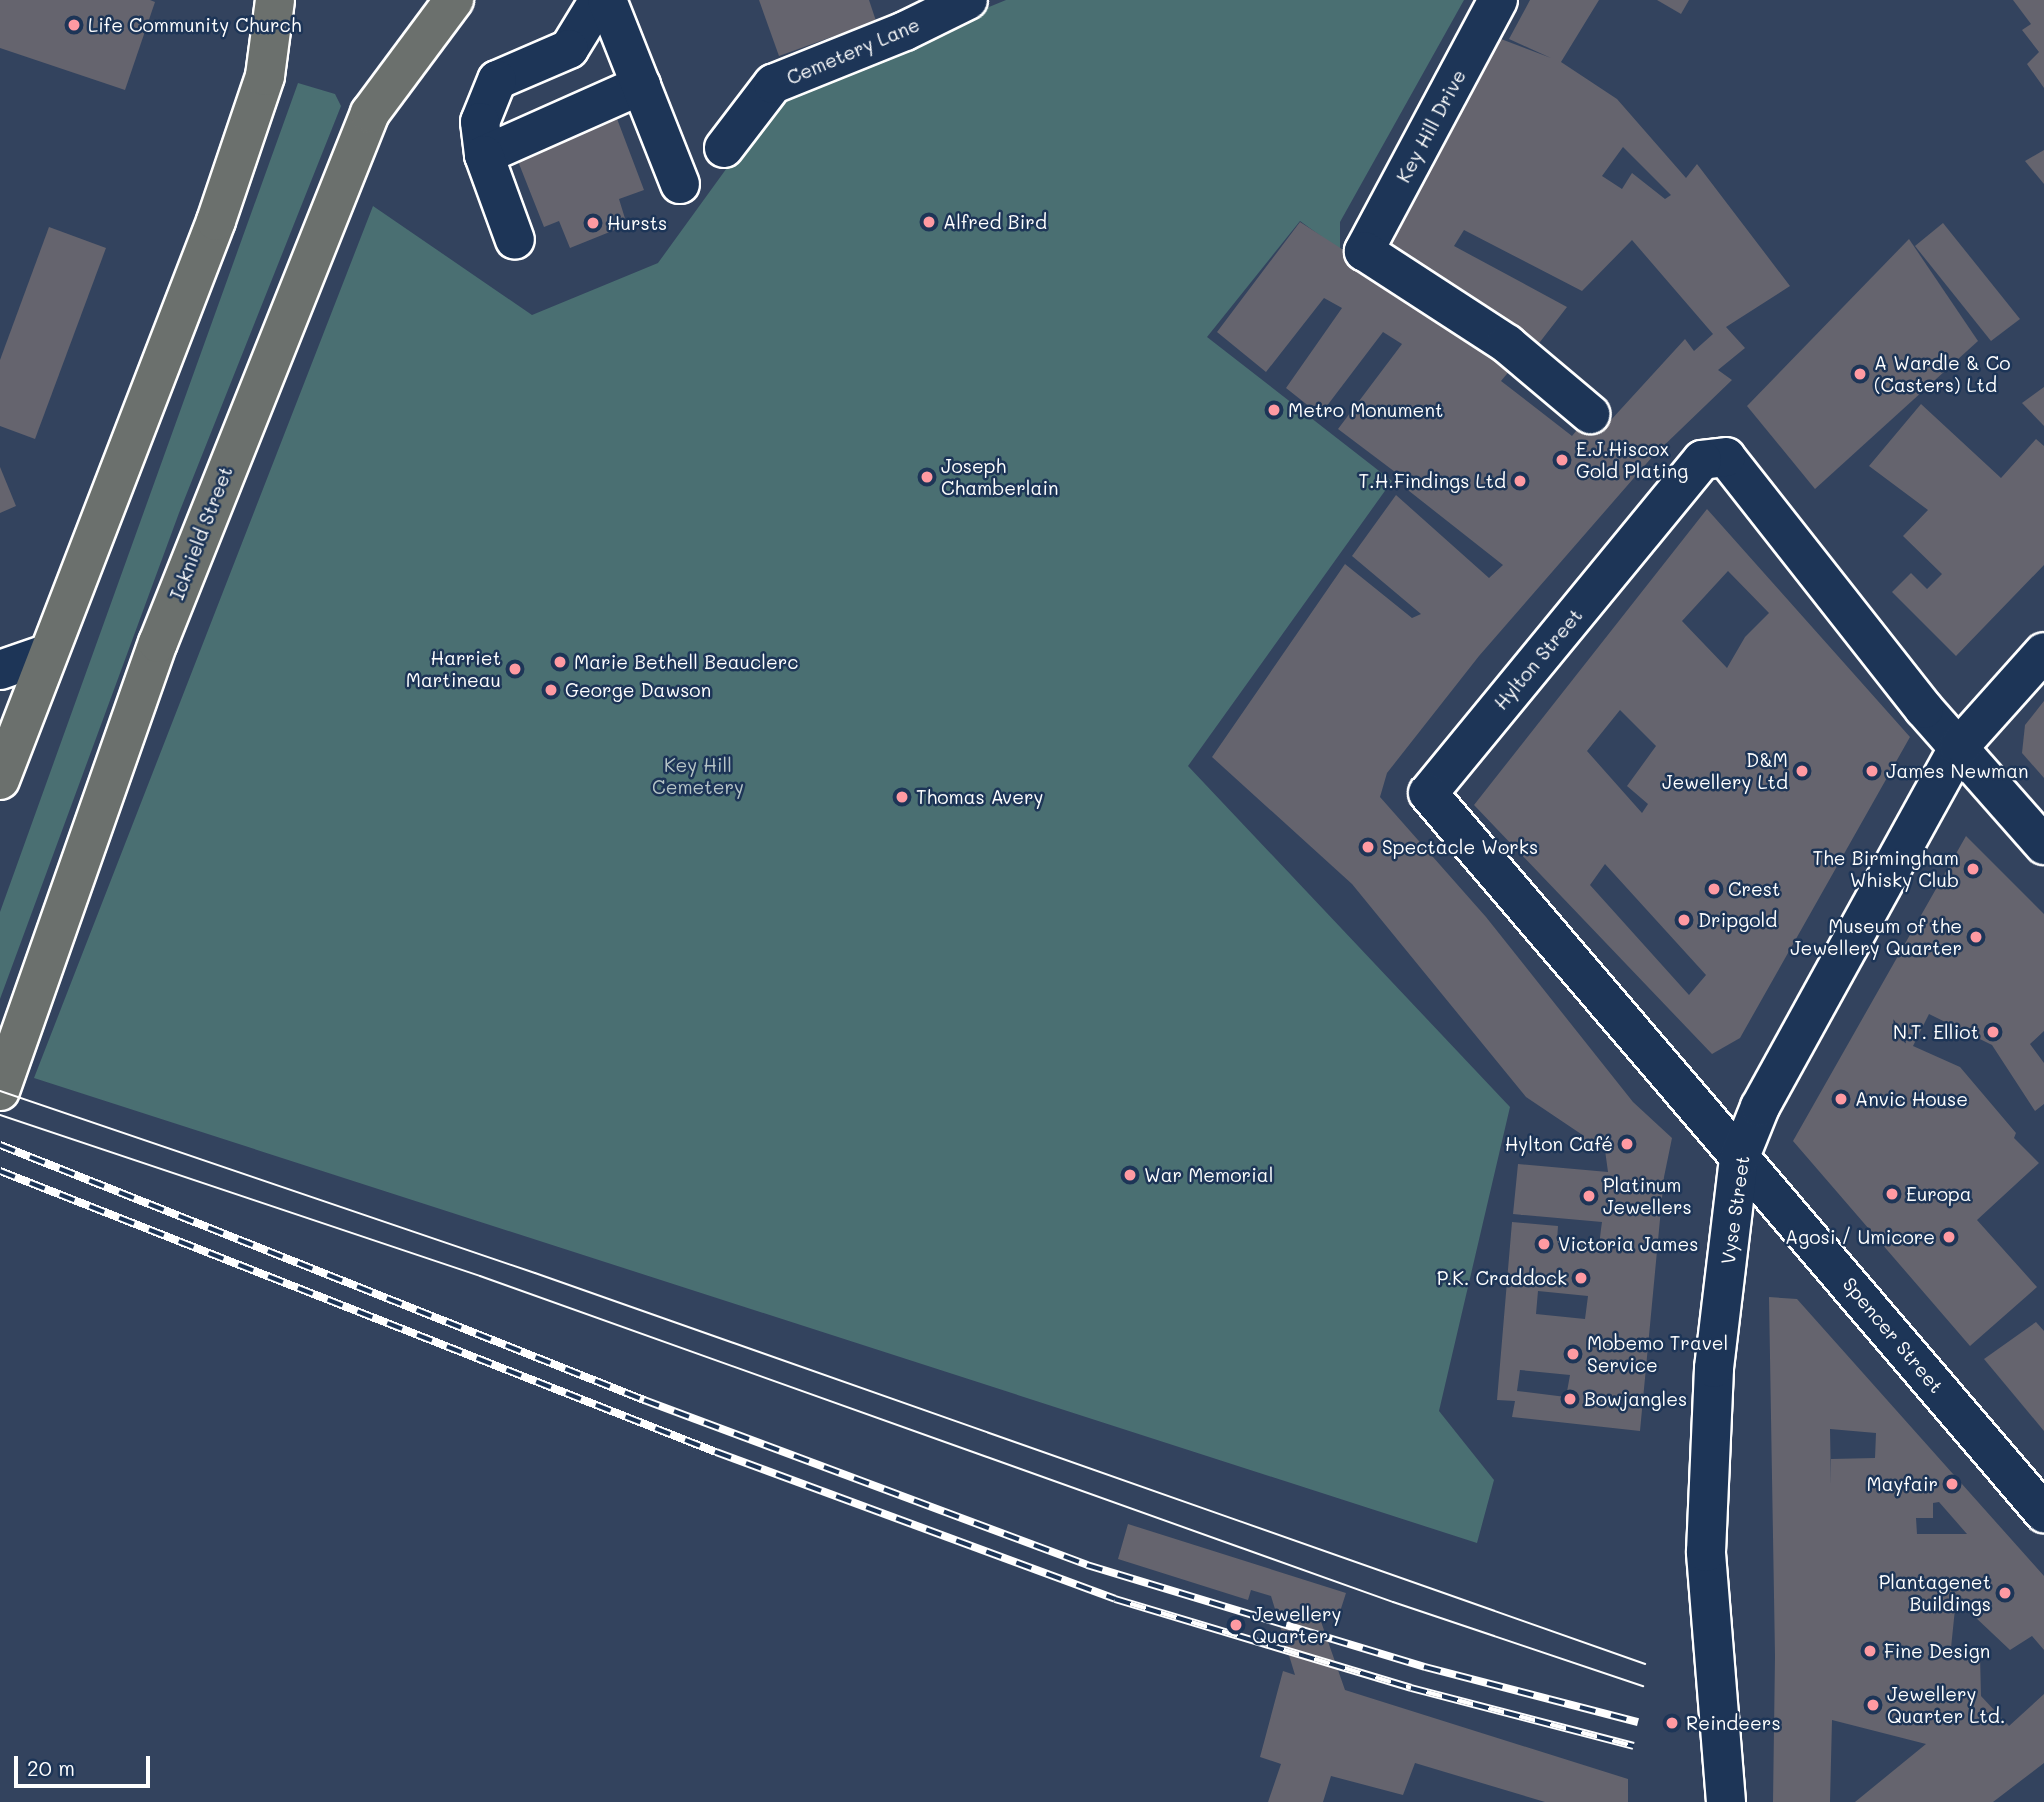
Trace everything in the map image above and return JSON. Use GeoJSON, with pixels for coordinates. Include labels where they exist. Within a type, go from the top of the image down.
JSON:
{"type":"FeatureCollection","features":[{"type":"Feature","properties":{"kind":"highway"},"geometry":{"type":"LineString","coordinates":[[0,780],[46,654],[216,221],[265,76],[275,0]]}},
{"type":"Feature","properties":{"kind":"highway","name":"Icknield Street"},"geometry":{"type":"LineString","coordinates":[[0,1091],[158,643],[365,125],[454,0]]}},
{"type":"Feature","properties":{"kind":"street"},"geometry":{"type":"LineString","coordinates":[[515,240],[484,155],[480,122],[497,80],[569,48],[599,0]]}},
{"type":"Feature","properties":{"kind":"street"},"geometry":{"type":"LineString","coordinates":[[607,0],[680,184]]}},
{"type":"Feature","properties":{"kind":"street","name":"Cemetery Lane"},"geometry":{"type":"LineString","coordinates":[[724,148],[773,84],[905,31],[968,0]]}},
{"type":"Feature","properties":{"kind":"street","name":"Key Hill Drive"},"geometry":{"type":"LineString","coordinates":[[1498,0],[1364,251],[1507,344],[1590,414]]}},
{"type":"Feature","properties":{"kind":"street"},"geometry":{"type":"LineString","coordinates":[[484,155],[641,85]]}},
{"type":"Feature","properties":{"kind":"street","name":"Hylton Street"},"geometry":{"type":"LineString","coordinates":[[1739,1159],[1428,793],[1702,460],[1726,457],[1924,709],[1959,747]]}},
{"type":"Feature","properties":{"kind":"street","name":"Vyse Street"},"geometry":{"type":"LineString","coordinates":[[1726,1802],[1706,1552],[1714,1368],[1739,1159],[1759,1107],[1959,747],[2044,652]]}},
{"type":"Feature","properties":{"kind":"street"},"geometry":{"type":"LineString","coordinates":[[0,670],[46,654]]}},
{"type":"Feature","properties":{"kind":"street"},"geometry":{"type":"LineString","coordinates":[[1959,747],[2044,845]]}},
{"type":"Feature","properties":{"kind":"street","name":"Spencer Street"},"geometry":{"type":"LineString","coordinates":[[1739,1159],[2044,1513]]}},
{"type":"Feature","properties":{"kind":"street","name":"Vyse Street"},"geometry":{"type":"LineString","coordinates":[[1704,1802],[1719,1728]]}},
{"type":"Feature","properties":{"kind":"green space","name":"Key Hill Cemetery"},"geometry":{"type":"Polygon","coordinates":[[[1006,0],[1464,0],[1340,222],[1340,250],[1300,221],[1207,337],[1392,481],[1188,766],[1510,1107],[1439,1411],[1494,1480],[1477,1543],[34,1078],[373,206],[532,315],[658,263],[782,92],[1006,0]]]}},
{"type":"Feature","properties":{"kind":"green space"},"geometry":{"type":"Polygon","coordinates":[[[298,83],[335,94],[341,106],[179,513],[0,999],[0,912],[298,83]]]}},
{"type":"Feature","properties":{"kind":"building","name":"Life Community Church"},"geometry":{"type":"Polygon","coordinates":[[[0,0],[155,2],[125,90],[0,48],[0,0]]]}},
{"type":"Feature","properties":{"kind":"building"},"geometry":{"type":"Polygon","coordinates":[[[759,0],[869,0],[876,21],[779,56],[759,0]]]}},
{"type":"Feature","properties":{"kind":"building"},"geometry":{"type":"Polygon","coordinates":[[[1530,0],[1599,0],[1561,62],[1617,99],[1686,178],[1697,164],[1790,286],[1726,327],[1745,348],[1718,370],[1732,380],[1653,456],[1479,656],[1387,773],[1380,797],[1486,917],[1633,1102],[1672,1138],[1664,1177],[1640,1431],[1512,1417],[1515,1401],[1497,1400],[1512,1222],[1558,1226],[1557,1241],[1599,1246],[1602,1222],[1513,1214],[1518,1164],[1608,1172],[1605,1150],[1583,1150],[1584,1136],[1526,1097],[1352,884],[1212,757],[1345,564],[1412,618],[1421,614],[1352,556],[1396,495],[1489,578],[1503,565],[1404,487],[1407,481],[1338,429],[1402,344],[1383,332],[1320,415],[1286,388],[1342,308],[1324,298],[1266,372],[1217,332],[1300,222],[1517,362],[1501,381],[1572,436],[1595,408],[1610,421],[1685,339],[1694,351],[1713,334],[1632,240],[1582,291],[1464,230],[1454,246],[1567,307],[1533,351],[1380,245],[1501,39],[1551,58],[1509,39],[1530,0]],[[1623,147],[1602,176],[1622,189],[1632,173],[1665,199],[1671,195],[1623,147]],[[1538,1291],[1536,1314],[1585,1319],[1588,1296],[1538,1291]],[[1520,1370],[1517,1391],[1566,1397],[1570,1375],[1520,1370]]]}},
{"type":"Feature","properties":{"kind":"building"},"geometry":{"type":"Polygon","coordinates":[[[1657,0],[1689,0],[1681,14],[1657,0]]]}},
{"type":"Feature","properties":{"kind":"building"},"geometry":{"type":"Polygon","coordinates":[[[2013,0],[2044,0],[2044,88],[2027,64],[2039,52],[2022,30],[2031,24],[2013,0]]]}},
{"type":"Feature","properties":{"kind":"building"},"geometry":{"type":"Polygon","coordinates":[[[605,87],[644,190],[619,199],[627,225],[570,248],[559,221],[544,227],[504,126],[605,87]]]}},
{"type":"Feature","properties":{"kind":"building"},"geometry":{"type":"Polygon","coordinates":[[[2044,150],[2044,184],[2025,161],[2044,150]]]}},
{"type":"Feature","properties":{"kind":"building"},"geometry":{"type":"Polygon","coordinates":[[[1943,223],[2020,319],[1991,341],[1915,246],[1943,223]]]}},
{"type":"Feature","properties":{"kind":"building"},"geometry":{"type":"Polygon","coordinates":[[[49,227],[106,248],[35,439],[0,426],[0,360],[49,227]]]}},
{"type":"Feature","properties":{"kind":"building","name":"A Wardle & Co (Casters) Ltd"},"geometry":{"type":"Polygon","coordinates":[[[1909,239],[1978,341],[1815,489],[1747,406],[1909,239]]]}},
{"type":"Feature","properties":{"kind":"building"},"geometry":{"type":"Polygon","coordinates":[[[2044,387],[2044,426],[2022,403],[2044,387]]]}},
{"type":"Feature","properties":{"kind":"building"},"geometry":{"type":"Polygon","coordinates":[[[1921,404],[2001,478],[2036,439],[2044,446],[2044,565],[1956,656],[1892,592],[1911,573],[1927,589],[1942,574],[1903,536],[1928,510],[1869,466],[1921,404]]]}},
{"type":"Feature","properties":{"kind":"building"},"geometry":{"type":"Polygon","coordinates":[[[0,467],[16,506],[0,513],[0,467]]]}},
{"type":"Feature","properties":{"kind":"building"},"geometry":{"type":"Polygon","coordinates":[[[1707,509],[1910,737],[1740,1038],[1712,1054],[1474,805],[1707,509]],[[1728,571],[1682,621],[1727,668],[1745,637],[1769,613],[1728,571]],[[1620,710],[1587,751],[1642,813],[1648,804],[1627,786],[1656,746],[1620,710]],[[1605,864],[1590,885],[1689,995],[1706,975],[1605,864]]]}},
{"type":"Feature","properties":{"kind":"building"},"geometry":{"type":"Polygon","coordinates":[[[2044,701],[2044,778],[2022,753],[2025,725],[2044,701]]]}},
{"type":"Feature","properties":{"kind":"building"},"geometry":{"type":"Polygon","coordinates":[[[1966,836],[2044,914],[2044,1031],[2030,1044],[2044,1063],[2044,1104],[2035,1111],[1992,1045],[1929,1014],[1913,1046],[1960,1067],[2016,1133],[2014,1138],[2039,1163],[1977,1220],[2037,1287],[1970,1346],[1793,1141],[1966,836]]]}},
{"type":"Feature","properties":{"kind":"building"},"geometry":{"type":"Polygon","coordinates":[[[1769,1297],[1797,1299],[2044,1576],[2044,1650],[2032,1636],[2010,1650],[1956,1599],[1951,1648],[1980,1655],[1981,1696],[2009,1726],[2044,1694],[2044,1763],[1993,1802],[1855,1802],[1926,1744],[1832,1720],[1830,1802],[1773,1802],[1775,1656],[1769,1297]],[[1830,1429],[1831,1485],[1831,1459],[1875,1458],[1876,1433],[1830,1429]],[[1939,1502],[1933,1503],[1933,1518],[1916,1518],[1917,1534],[1967,1534],[1939,1502]]]}},
{"type":"Feature","properties":{"kind":"building"},"geometry":{"type":"Polygon","coordinates":[[[2036,1322],[2044,1331],[2044,1431],[1984,1359],[2036,1322]]]}},
{"type":"Feature","properties":{"kind":"building"},"geometry":{"type":"Polygon","coordinates":[[[1128,1524],[1346,1593],[1338,1618],[1318,1613],[1345,1690],[1628,1779],[1628,1802],[1545,1802],[1415,1763],[1403,1795],[1331,1776],[1323,1802],[1268,1802],[1281,1764],[1260,1757],[1283,1671],[1295,1675],[1271,1596],[1251,1590],[1248,1600],[1118,1559],[1128,1524]]]}},
{"type":"Feature","properties":{"kind":"tram line"},"geometry":{"type":"LineString","coordinates":[[0,1091],[535,1273],[1645,1664]]}},
{"type":"Feature","properties":{"kind":"tram line"},"geometry":{"type":"LineString","coordinates":[[0,1115],[480,1276],[1393,1602],[1643,1686]]}},
{"type":"Feature","properties":{"kind":"railway"},"geometry":{"type":"LineString","coordinates":[[0,1145],[644,1400],[1087,1565],[1425,1667],[1638,1722]]}},
{"type":"Feature","properties":{"kind":"railway"},"geometry":{"type":"LineString","coordinates":[[0,1171],[716,1452],[1115,1599],[1411,1688],[1634,1746]]}},
{"type":"Feature","properties":{"kind":"place","name":"Life Community Church"},"geometry":{"type":"Point","coordinates":[74,25]}},
{"type":"Feature","properties":{"kind":"place","name":"Alfred Bird"},"geometry":{"type":"Point","coordinates":[929,222]}},
{"type":"Feature","properties":{"kind":"place","name":"Hursts"},"geometry":{"type":"Point","coordinates":[593,223]}},
{"type":"Feature","properties":{"kind":"place","name":"A Wardle & Co (Casters) Ltd"},"geometry":{"type":"Point","coordinates":[1860,374]}},
{"type":"Feature","properties":{"kind":"place","name":"Metro Monument"},"geometry":{"type":"Point","coordinates":[1274,410]}},
{"type":"Feature","properties":{"kind":"place","name":"E.J.Hiscox Gold Plating"},"geometry":{"type":"Point","coordinates":[1562,460]}},
{"type":"Feature","properties":{"kind":"place","name":"Joseph Chamberlain"},"geometry":{"type":"Point","coordinates":[927,477]}},
{"type":"Feature","properties":{"kind":"place","name":"T.H.Findings Ltd"},"geometry":{"type":"Point","coordinates":[1520,481]}},
{"type":"Feature","properties":{"kind":"place","name":"Marie Bethell Beauclerc"},"geometry":{"type":"Point","coordinates":[560,662]}},
{"type":"Feature","properties":{"kind":"place","name":"Harriet Martineau"},"geometry":{"type":"Point","coordinates":[515,669]}},
{"type":"Feature","properties":{"kind":"place","name":"George Dawson"},"geometry":{"type":"Point","coordinates":[551,690]}},
{"type":"Feature","properties":{"kind":"place","name":"D&M Jewellery Ltd"},"geometry":{"type":"Point","coordinates":[1802,771]}},
{"type":"Feature","properties":{"kind":"place","name":"James Newman"},"geometry":{"type":"Point","coordinates":[1872,771]}},
{"type":"Feature","properties":{"kind":"place","name":"Thomas Avery"},"geometry":{"type":"Point","coordinates":[902,797]}},
{"type":"Feature","properties":{"kind":"place","name":"Spectacle Works"},"geometry":{"type":"Point","coordinates":[1368,847]}},
{"type":"Feature","properties":{"kind":"place","name":"The Birmingham Whisky Club"},"geometry":{"type":"Point","coordinates":[1973,869]}},
{"type":"Feature","properties":{"kind":"place","name":"Crest"},"geometry":{"type":"Point","coordinates":[1714,889]}},
{"type":"Feature","properties":{"kind":"place","name":"Dripgold"},"geometry":{"type":"Point","coordinates":[1684,920]}},
{"type":"Feature","properties":{"kind":"place","name":"Museum of the Jewellery Quarter"},"geometry":{"type":"Point","coordinates":[1976,937]}},
{"type":"Feature","properties":{"kind":"place","name":"N.T. Elliot"},"geometry":{"type":"Point","coordinates":[1993,1032]}},
{"type":"Feature","properties":{"kind":"place","name":"Anvic House"},"geometry":{"type":"Point","coordinates":[1841,1099]}},
{"type":"Feature","properties":{"kind":"place","name":"Hylton Café"},"geometry":{"type":"Point","coordinates":[1627,1144]}},
{"type":"Feature","properties":{"kind":"place","name":"War Memorial"},"geometry":{"type":"Point","coordinates":[1130,1175]}},
{"type":"Feature","properties":{"kind":"place","name":"Europa"},"geometry":{"type":"Point","coordinates":[1892,1194]}},
{"type":"Feature","properties":{"kind":"place","name":"Platinum Jewellers"},"geometry":{"type":"Point","coordinates":[1589,1196]}},
{"type":"Feature","properties":{"kind":"place","name":"Agosi / Umicore"},"geometry":{"type":"Point","coordinates":[1949,1237]}},
{"type":"Feature","properties":{"kind":"place","name":"Victoria James"},"geometry":{"type":"Point","coordinates":[1544,1244]}},
{"type":"Feature","properties":{"kind":"place","name":"P.K. Craddock"},"geometry":{"type":"Point","coordinates":[1581,1278]}},
{"type":"Feature","properties":{"kind":"place","name":"Mobemo Travel Service"},"geometry":{"type":"Point","coordinates":[1573,1354]}},
{"type":"Feature","properties":{"kind":"place","name":"Bowjangles"},"geometry":{"type":"Point","coordinates":[1570,1399]}},
{"type":"Feature","properties":{"kind":"place","name":"Mayfair"},"geometry":{"type":"Point","coordinates":[1952,1484]}},
{"type":"Feature","properties":{"kind":"place","name":"Plantagenet Buildings"},"geometry":{"type":"Point","coordinates":[2005,1593]}},
{"type":"Feature","properties":{"kind":"place","name":"Jewellery Quarter"},"geometry":{"type":"Point","coordinates":[1236,1625]}},
{"type":"Feature","properties":{"kind":"place","name":"Fine Design"},"geometry":{"type":"Point","coordinates":[1870,1651]}},
{"type":"Feature","properties":{"kind":"place","name":"Jewellery Quarter Ltd."},"geometry":{"type":"Point","coordinates":[1873,1705]}},
{"type":"Feature","properties":{"kind":"place","name":"Reindeers"},"geometry":{"type":"Point","coordinates":[1672,1723]}}]}
